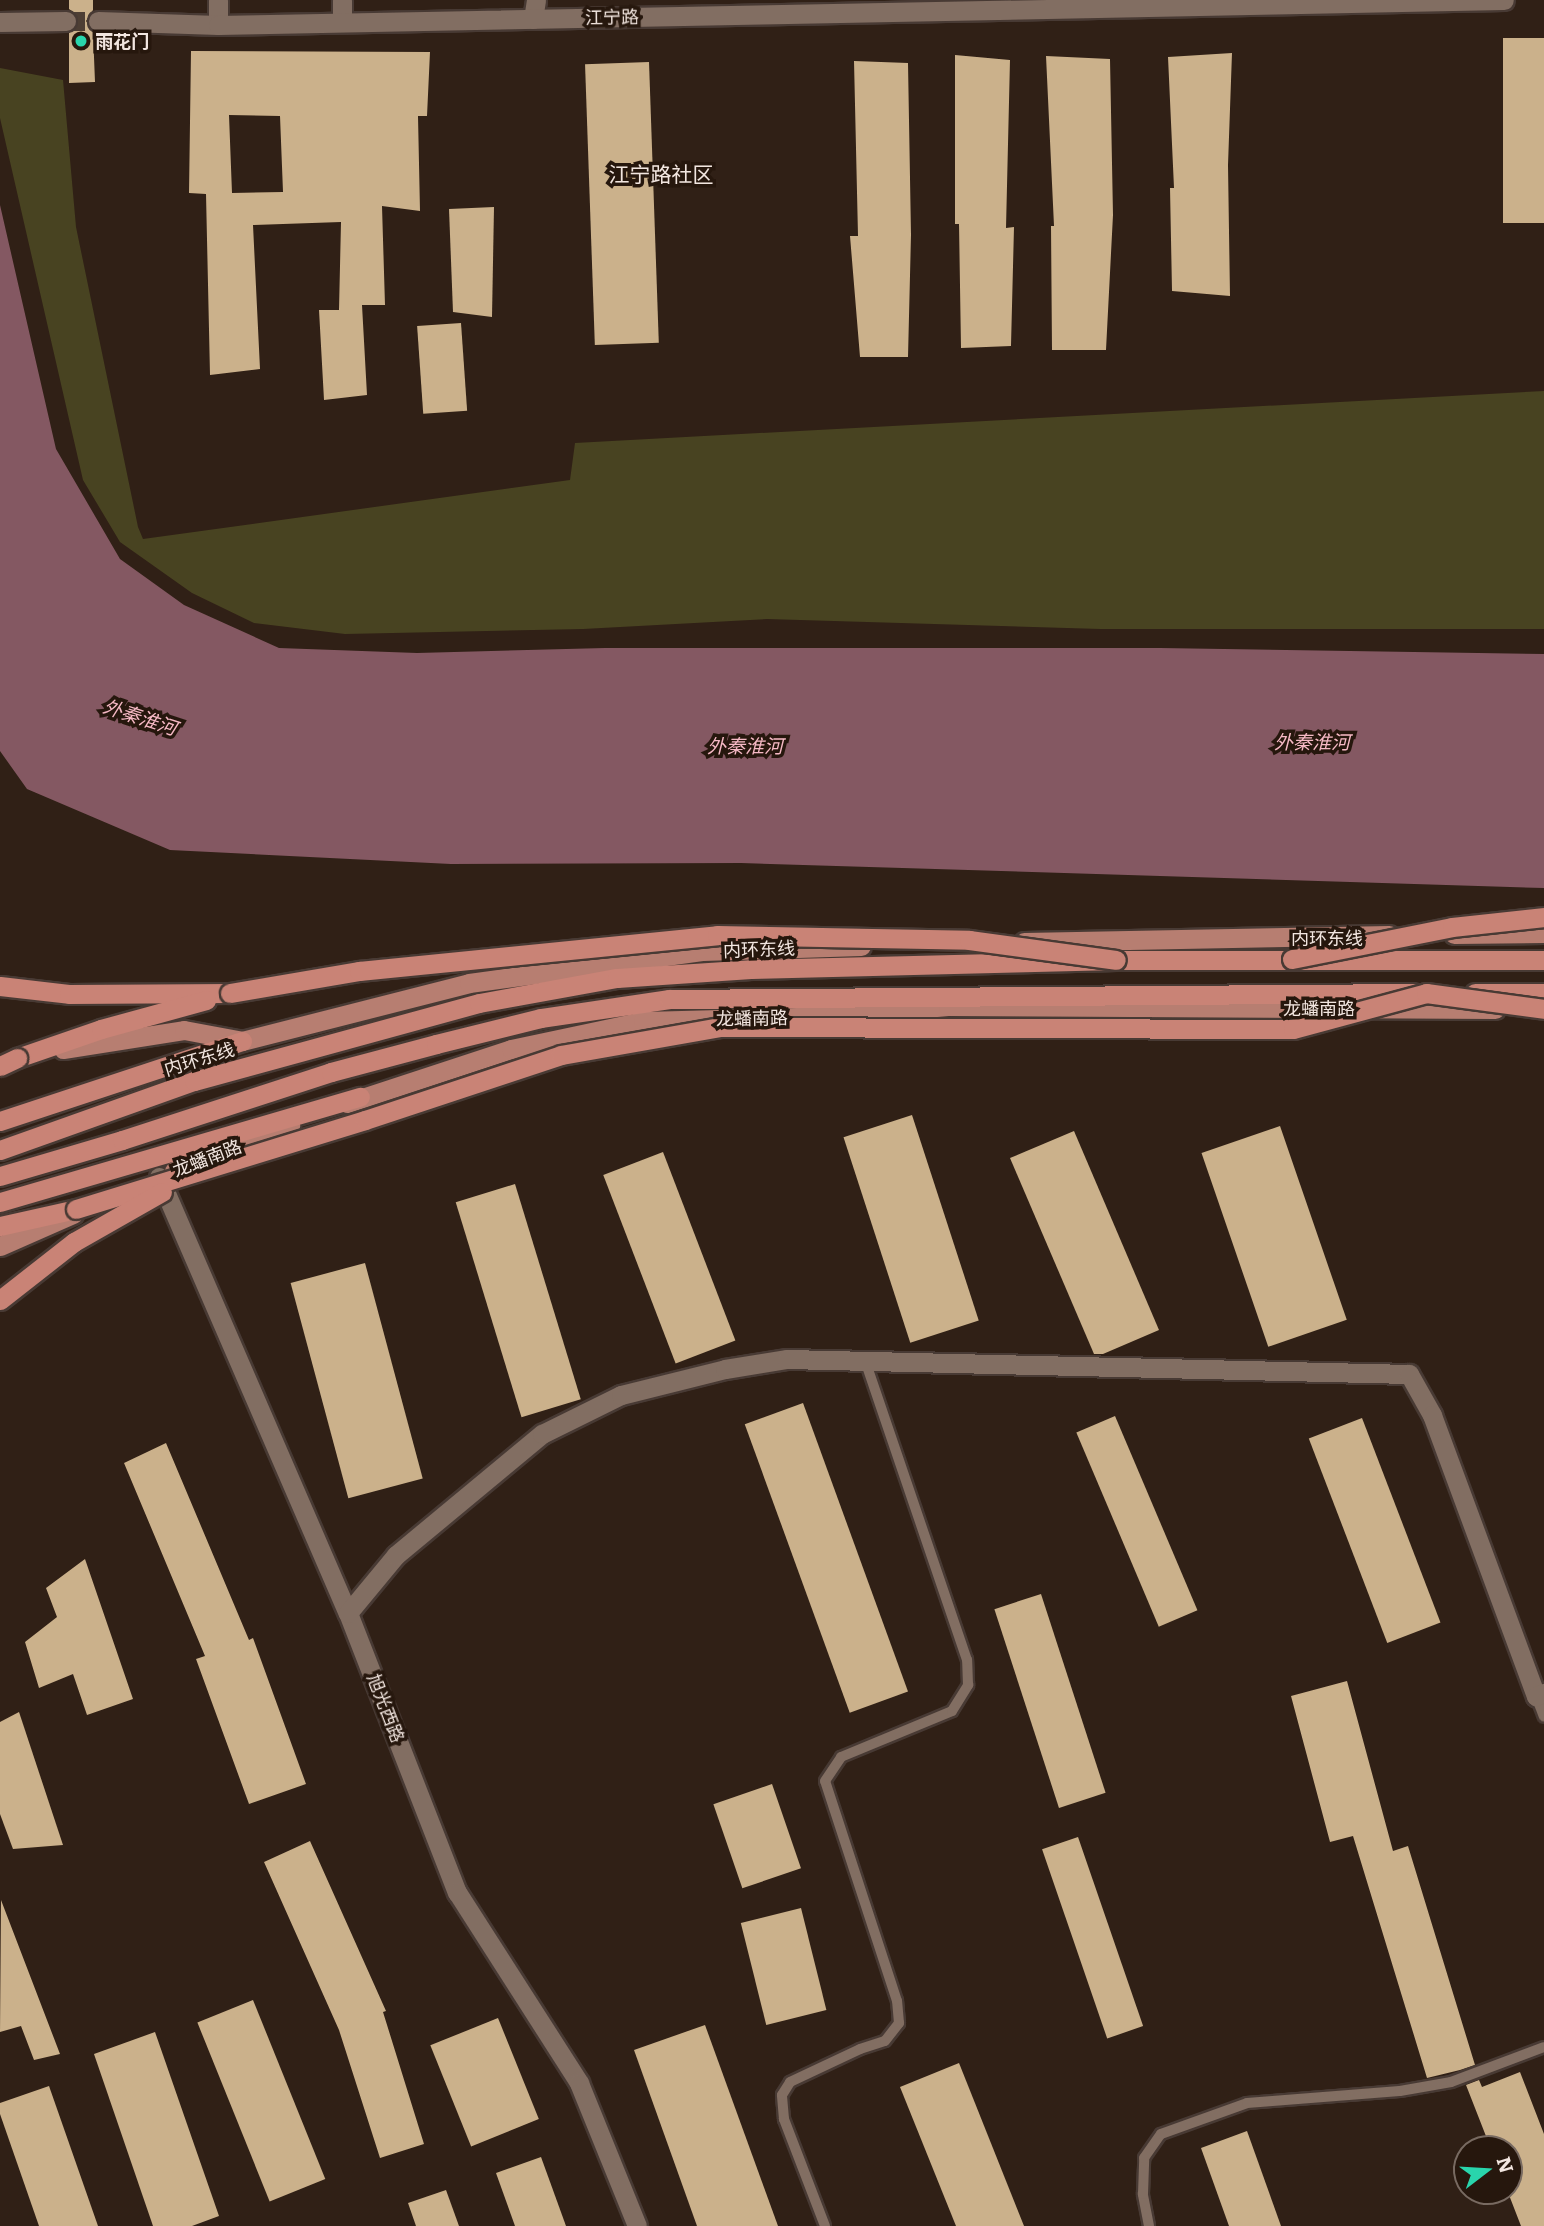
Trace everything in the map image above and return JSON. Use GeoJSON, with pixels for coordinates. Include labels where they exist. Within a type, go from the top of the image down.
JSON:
{"type":"FeatureCollection","features":[{"type":"Feature","properties":{"kind":"highway"},"geometry":{"type":"LineString","coordinates":[[1292,959],[1452,928],[1544,917]]}},
{"type":"Feature","properties":{"kind":"highway"},"geometry":{"type":"LineString","coordinates":[[0,1064],[101,1029],[230,993],[359,971],[717,935],[969,940],[1116,960]]}},
{"type":"Feature","properties":{"kind":"highway","name":"内环东线"},"geometry":{"type":"LineString","coordinates":[[0,1150],[194,1081],[479,1003],[617,978],[751,969],[1116,960],[1544,960]]}},
{"type":"Feature","properties":{"kind":"highway"},"geometry":{"type":"LineString","coordinates":[[0,986],[69,994],[230,993]]}},
{"type":"Feature","properties":{"kind":"highway"},"geometry":{"type":"LineString","coordinates":[[0,1226],[76,1209],[191,1176],[561,1055],[719,1027],[1293,1030],[1426,993],[1544,1009]]}},
{"type":"Feature","properties":{"kind":"highway"},"geometry":{"type":"LineString","coordinates":[[0,1175],[122,1140],[331,1072],[436,1044],[541,1018],[669,999],[1544,993]]}},
{"type":"Feature","properties":{"kind":"highway"},"geometry":{"type":"LineString","coordinates":[[0,1121],[103,1090],[242,1041]]}},
{"type":"Feature","properties":{"kind":"highway"},"geometry":{"type":"LineString","coordinates":[[0,1202],[360,1097]]}},
{"type":"Feature","properties":{"kind":"highway"},"geometry":{"type":"LineString","coordinates":[[0,1300],[74,1242],[191,1176]]}},
{"type":"Feature","properties":{"kind":"main road"},"geometry":{"type":"LineString","coordinates":[[0,1064],[86,1044],[184,1030],[242,1041],[469,983],[702,951],[1202,936],[1544,933]]}},
{"type":"Feature","properties":{"kind":"main road","name":"龙蟠南路"},"geometry":{"type":"LineString","coordinates":[[0,1246],[159,1177],[360,1097],[511,1049],[643,1021],[835,1016],[948,1006],[1544,1009]]}},
{"type":"Feature","properties":{"kind":"street"},"geometry":{"type":"LineString","coordinates":[[218,0],[218,25]]}},
{"type":"Feature","properties":{"kind":"street"},"geometry":{"type":"LineString","coordinates":[[342,0],[342,22]]}},
{"type":"Feature","properties":{"kind":"street","name":"江宁路"},"geometry":{"type":"LineString","coordinates":[[99,21],[218,25],[342,22],[534,9],[1504,0]]}},
{"type":"Feature","properties":{"kind":"street"},"geometry":{"type":"LineString","coordinates":[[6,22],[66,21]]}},
{"type":"Feature","properties":{"kind":"street","name":"旭光西路"},"geometry":{"type":"LineString","coordinates":[[159,1177],[348,1613],[457,1892],[579,2083],[636,2226]]}},
{"type":"Feature","properties":{"kind":"street"},"geometry":{"type":"LineString","coordinates":[[348,1613],[396,1555],[491,1473],[542,1434],[609,1401],[725,1368],[787,1359],[1409,1374],[1432,1415],[1540,1695]]}},
{"type":"Feature","properties":{"kind":"lane"},"geometry":{"type":"LineString","coordinates":[[825,2226],[784,2119],[782,2095],[790,2082],[860,2049],[886,2041],[899,2023],[897,2001],[825,1781],[841,1757],[952,1711],[968,1685],[967,1660],[865,1361]]}},
{"type":"Feature","properties":{"kind":"lane"},"geometry":{"type":"LineString","coordinates":[[1540,1695],[1544,1717]]}},
{"type":"Feature","properties":{"kind":"lane"},"geometry":{"type":"LineString","coordinates":[[1149,2226],[1143,2194],[1144,2158],[1161,2134],[1247,2103],[1400,2091],[1451,2082],[1544,2048]]}},
{"type":"Feature","properties":{"kind":"shaded area"},"geometry":{"type":"Polygon","coordinates":[[[0,68],[63,80],[76,227],[138,527],[143,539],[570,480],[575,443],[1544,391],[1544,629],[1101,629],[767,619],[583,629],[345,634],[254,623],[192,593],[120,542],[83,480],[0,118],[0,68]]]}},
{"type":"Feature","properties":{"kind":"water","name":"外秦淮河"},"geometry":{"type":"Polygon","coordinates":[[[0,205],[56,449],[120,559],[184,605],[279,648],[417,653],[605,648],[1160,648],[1544,654],[1544,888],[741,863],[451,864],[170,850],[27,789],[0,751],[0,205]]]}},
{"type":"Feature","properties":{"kind":"building","name":"雨花门"},"geometry":{"type":"Polygon","coordinates":[[[69,0],[93,0],[93,10],[86,21],[93,32],[95,82],[69,83],[69,33],[76,28],[78,21],[76,14],[69,9],[69,0]]]}},
{"type":"Feature","properties":{"kind":"building"},"geometry":{"type":"Polygon","coordinates":[[[1503,38],[1544,38],[1544,223],[1503,223],[1503,38]]]}},
{"type":"Feature","properties":{"kind":"building"},"geometry":{"type":"Polygon","coordinates":[[[191,51],[430,52],[427,116],[418,116],[420,211],[382,206],[385,305],[362,305],[367,395],[324,400],[319,310],[339,310],[341,222],[253,225],[260,369],[210,375],[206,194],[189,193],[191,51]],[[229,115],[232,193],[283,192],[280,116],[229,115]]]}},
{"type":"Feature","properties":{"kind":"building"},"geometry":{"type":"Polygon","coordinates":[[[1232,53],[1228,165],[1230,296],[1172,291],[1170,188],[1174,188],[1168,57],[1232,53]]]}},
{"type":"Feature","properties":{"kind":"building"},"geometry":{"type":"Polygon","coordinates":[[[955,55],[1010,60],[1006,228],[1014,227],[1011,346],[961,348],[959,224],[955,224],[955,55]]]}},
{"type":"Feature","properties":{"kind":"building"},"geometry":{"type":"Polygon","coordinates":[[[1046,56],[1110,59],[1113,215],[1106,350],[1052,350],[1051,226],[1054,226],[1046,56]]]}},
{"type":"Feature","properties":{"kind":"building"},"geometry":{"type":"Polygon","coordinates":[[[854,61],[908,63],[911,235],[908,357],[860,357],[850,236],[858,236],[854,61]]]}},
{"type":"Feature","properties":{"kind":"building"},"geometry":{"type":"Polygon","coordinates":[[[649,62],[659,343],[595,345],[585,64],[649,62]]]}},
{"type":"Feature","properties":{"kind":"building"},"geometry":{"type":"Polygon","coordinates":[[[494,207],[492,317],[453,312],[449,209],[494,207]]]}},
{"type":"Feature","properties":{"kind":"building"},"geometry":{"type":"Polygon","coordinates":[[[461,323],[467,411],[423,414],[417,326],[461,323]]]}},
{"type":"Feature","properties":{"kind":"building"},"geometry":{"type":"Polygon","coordinates":[[[912,1115],[979,1320],[910,1343],[844,1137],[912,1115]]]}},
{"type":"Feature","properties":{"kind":"building"},"geometry":{"type":"Polygon","coordinates":[[[1280,1126],[1347,1320],[1268,1347],[1202,1153],[1280,1126]]]}},
{"type":"Feature","properties":{"kind":"building"},"geometry":{"type":"Polygon","coordinates":[[[1074,1131],[1159,1330],[1103,1354],[1094,1354],[1010,1158],[1074,1131]]]}},
{"type":"Feature","properties":{"kind":"building"},"geometry":{"type":"Polygon","coordinates":[[[663,1152],[735,1341],[676,1364],[603,1175],[663,1152]]]}},
{"type":"Feature","properties":{"kind":"building"},"geometry":{"type":"Polygon","coordinates":[[[515,1184],[581,1399],[521,1417],[456,1202],[515,1184]]]}},
{"type":"Feature","properties":{"kind":"building"},"geometry":{"type":"Polygon","coordinates":[[[365,1263],[423,1478],[348,1498],[291,1283],[365,1263]]]}},
{"type":"Feature","properties":{"kind":"building"},"geometry":{"type":"Polygon","coordinates":[[[803,1403],[908,1691],[850,1713],[745,1424],[803,1403]]]}},
{"type":"Feature","properties":{"kind":"building"},"geometry":{"type":"Polygon","coordinates":[[[1115,1416],[1197,1610],[1159,1627],[1076,1432],[1115,1416]]]}},
{"type":"Feature","properties":{"kind":"building"},"geometry":{"type":"Polygon","coordinates":[[[1362,1418],[1440,1622],[1387,1643],[1309,1438],[1362,1418]]]}},
{"type":"Feature","properties":{"kind":"building"},"geometry":{"type":"Polygon","coordinates":[[[166,1443],[249,1640],[253,1638],[306,1784],[249,1804],[196,1659],[205,1656],[124,1463],[166,1443]]]}},
{"type":"Feature","properties":{"kind":"building"},"geometry":{"type":"Polygon","coordinates":[[[85,1559],[133,1699],[87,1715],[73,1674],[39,1688],[25,1642],[57,1617],[46,1588],[85,1559]]]}},
{"type":"Feature","properties":{"kind":"building"},"geometry":{"type":"Polygon","coordinates":[[[1041,1594],[1106,1793],[1059,1808],[994,1609],[1041,1594]]]}},
{"type":"Feature","properties":{"kind":"building"},"geometry":{"type":"Polygon","coordinates":[[[1347,1681],[1393,1851],[1408,1846],[1475,2065],[1460,2070],[1427,2078],[1353,1836],[1330,1842],[1291,1696],[1347,1681]]]}},
{"type":"Feature","properties":{"kind":"building"},"geometry":{"type":"Polygon","coordinates":[[[19,1712],[63,1845],[13,1849],[0,1814],[0,1722],[19,1712]]]}},
{"type":"Feature","properties":{"kind":"building"},"geometry":{"type":"Polygon","coordinates":[[[772,1784],[801,1868],[742,1888],[713,1804],[772,1784]]]}},
{"type":"Feature","properties":{"kind":"building"},"geometry":{"type":"Polygon","coordinates":[[[1078,1837],[1143,2026],[1107,2038],[1042,1849],[1078,1837]]]}},
{"type":"Feature","properties":{"kind":"building"},"geometry":{"type":"Polygon","coordinates":[[[310,1841],[386,2011],[383,2012],[424,2144],[380,2158],[339,2030],[264,1862],[310,1841]]]}},
{"type":"Feature","properties":{"kind":"building"},"geometry":{"type":"Polygon","coordinates":[[[1,1900],[60,2054],[34,2060],[21,2026],[0,2032],[1,1900]]]}},
{"type":"Feature","properties":{"kind":"building"},"geometry":{"type":"Polygon","coordinates":[[[801,1908],[826,2010],[766,2025],[741,1923],[801,1908]]]}},
{"type":"Feature","properties":{"kind":"building"},"geometry":{"type":"Polygon","coordinates":[[[253,2000],[325,2179],[270,2201],[197,2022],[253,2000]]]}},
{"type":"Feature","properties":{"kind":"building"},"geometry":{"type":"Polygon","coordinates":[[[498,2018],[539,2119],[471,2146],[430,2045],[498,2018]]]}},
{"type":"Feature","properties":{"kind":"building"},"geometry":{"type":"Polygon","coordinates":[[[705,2025],[778,2226],[697,2226],[634,2050],[705,2025]]]}},
{"type":"Feature","properties":{"kind":"building"},"geometry":{"type":"Polygon","coordinates":[[[155,2032],[219,2216],[192,2226],[153,2226],[94,2054],[155,2032]]]}},
{"type":"Feature","properties":{"kind":"building"},"geometry":{"type":"Polygon","coordinates":[[[959,2063],[1024,2226],[956,2226],[900,2087],[959,2063]]]}},
{"type":"Feature","properties":{"kind":"building"},"geometry":{"type":"Polygon","coordinates":[[[1520,2072],[1544,2134],[1544,2226],[1521,2226],[1513,2205],[1523,2205],[1523,2135],[1486,2135],[1466,2085],[1479,2080],[1482,2087],[1520,2072]]]}},
{"type":"Feature","properties":{"kind":"building"},"geometry":{"type":"Polygon","coordinates":[[[49,2086],[98,2226],[39,2226],[0,2114],[0,2103],[49,2086]]]}},
{"type":"Feature","properties":{"kind":"building"},"geometry":{"type":"Polygon","coordinates":[[[1247,2131],[1281,2226],[1229,2226],[1201,2148],[1247,2131]]]}},
{"type":"Feature","properties":{"kind":"building"},"geometry":{"type":"Polygon","coordinates":[[[541,2157],[566,2226],[515,2226],[496,2173],[541,2157]]]}},
{"type":"Feature","properties":{"kind":"building"},"geometry":{"type":"Polygon","coordinates":[[[446,2190],[459,2226],[416,2226],[408,2203],[446,2190]]]}},
{"type":"Feature","properties":{"kind":"tunnel"},"geometry":{"type":"LineString","coordinates":[[66,21],[98,21]]}},
{"type":"Feature","properties":{"kind":"place","name":"雨花门"},"geometry":{"type":"Point","coordinates":[81,41]}},
{"type":"Feature","properties":{"kind":"district","name":"江宁路社区"},"geometry":{"type":"Point","coordinates":[661,173]}}]}
